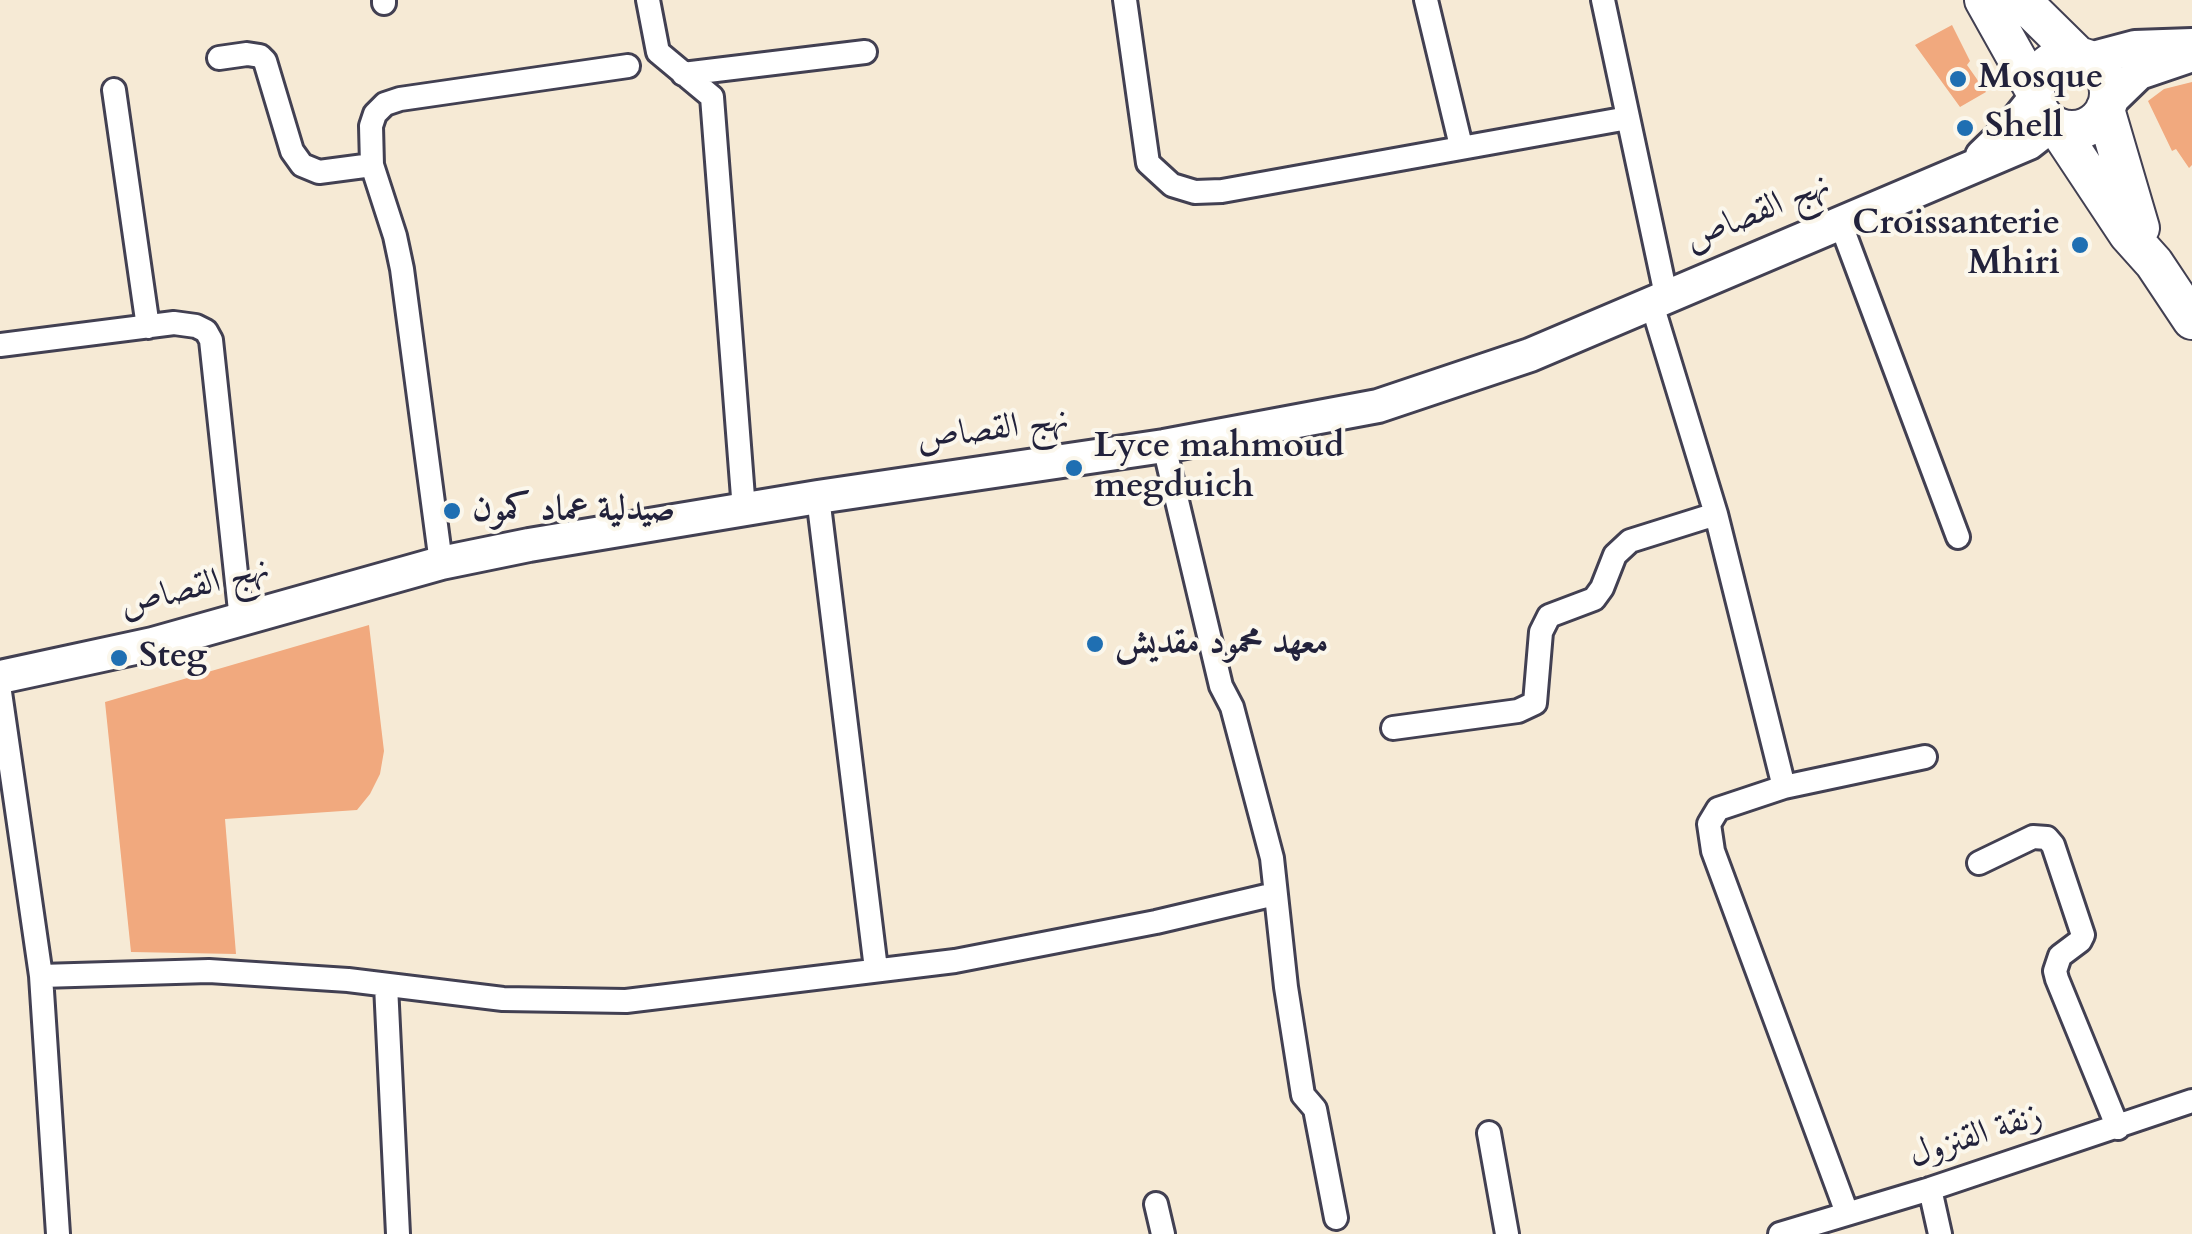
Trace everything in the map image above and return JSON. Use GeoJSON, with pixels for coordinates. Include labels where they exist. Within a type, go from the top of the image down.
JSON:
{"type":"FeatureCollection","features":[{"type":"Feature","properties":{"kind":"main road"},"geometry":{"type":"LineString","coordinates":[[1984,0],[2045,110],[2128,234],[2154,263],[2192,320]]}},
{"type":"Feature","properties":{"kind":"main road"},"geometry":{"type":"LineString","coordinates":[[2021,0],[2083,59],[2095,65],[2107,83],[2106,107],[2132,210],[2154,263]]}},
{"type":"Feature","properties":{"kind":"main road"},"geometry":{"type":"LineString","coordinates":[[2045,110],[2041,73],[2048,65],[2068,57],[2083,59]]}},
{"type":"Feature","properties":{"kind":"main road"},"geometry":{"type":"LineString","coordinates":[[2045,110],[2079,130],[2098,119],[2106,107]]}},
{"type":"Feature","properties":{"kind":"street"},"geometry":{"type":"LineString","coordinates":[[648,0],[658,52],[710,93],[714,106],[744,510]]}},
{"type":"Feature","properties":{"kind":"street"},"geometry":{"type":"LineString","coordinates":[[1125,0],[1148,163],[1172,185],[1195,192],[1222,191],[1628,118]]}},
{"type":"Feature","properties":{"kind":"street"},"geometry":{"type":"LineString","coordinates":[[1426,0],[1461,146]]}},
{"type":"Feature","properties":{"kind":"street"},"geometry":{"type":"LineString","coordinates":[[1603,0],[1659,298],[1784,787]]}},
{"type":"Feature","properties":{"kind":"street"},"geometry":{"type":"LineString","coordinates":[[2083,59],[2149,46],[2192,46]]}},
{"type":"Feature","properties":{"kind":"street"},"geometry":{"type":"LineString","coordinates":[[684,74],[866,52]]}},
{"type":"Feature","properties":{"kind":"street"},"geometry":{"type":"LineString","coordinates":[[220,58],[246,54],[265,61],[292,150],[302,165],[319,172],[372,165]]}},
{"type":"Feature","properties":{"kind":"street"},"geometry":{"type":"LineString","coordinates":[[2106,107],[2139,73],[2192,55]]}},
{"type":"Feature","properties":{"kind":"street"},"geometry":{"type":"LineString","coordinates":[[442,563],[402,269],[396,236],[372,165],[374,114],[385,104],[400,99],[628,66]]}},
{"type":"Feature","properties":{"kind":"street"},"geometry":{"type":"LineString","coordinates":[[114,90],[148,326]]}},
{"type":"Feature","properties":{"kind":"street","name":"نهج القصاص"},"geometry":{"type":"LineString","coordinates":[[0,677],[153,644],[442,563],[529,545],[1164,446],[1378,406],[1530,355],[1968,168],[2012,128],[2045,110]]}},
{"type":"Feature","properties":{"kind":"street"},"geometry":{"type":"LineString","coordinates":[[1840,222],[1958,537]]}},
{"type":"Feature","properties":{"kind":"street"},"geometry":{"type":"LineString","coordinates":[[0,346],[148,326],[188,324],[206,331],[211,340],[240,620]]}},
{"type":"Feature","properties":{"kind":"street"},"geometry":{"type":"LineString","coordinates":[[1164,446],[1221,686],[1232,708],[1272,858],[1303,1095],[1315,1109],[1336,1218]]}},
{"type":"Feature","properties":{"kind":"street"},"geometry":{"type":"LineString","coordinates":[[818,497],[876,969]]}},
{"type":"Feature","properties":{"kind":"street"},"geometry":{"type":"LineString","coordinates":[[1393,728],[1518,711],[1535,703],[1541,632],[1549,616],[1594,599],[1615,556],[1630,541],[1716,514]]}},
{"type":"Feature","properties":{"kind":"street"},"geometry":{"type":"LineString","coordinates":[[0,692],[40,976],[58,1234]]}},
{"type":"Feature","properties":{"kind":"street"},"geometry":{"type":"LineString","coordinates":[[1847,1214],[1709,833],[1712,815],[1718,809],[1784,787],[1925,757]]}},
{"type":"Feature","properties":{"kind":"street"},"geometry":{"type":"LineString","coordinates":[[1979,864],[2032,838],[2047,838],[2053,845],[2083,934],[2077,944],[2060,956],[2055,971],[2057,980],[2118,1128]]}},
{"type":"Feature","properties":{"kind":"street"},"geometry":{"type":"LineString","coordinates":[[40,976],[209,970],[386,984],[504,999],[626,1001],[956,961],[1156,922],[1274,894]]}},
{"type":"Feature","properties":{"kind":"street"},"geometry":{"type":"LineString","coordinates":[[386,984],[398,1234]]}},
{"type":"Feature","properties":{"kind":"street","name":"زنقة القنزول"},"geometry":{"type":"LineString","coordinates":[[1780,1234],[2192,1102]]}},
{"type":"Feature","properties":{"kind":"street"},"geometry":{"type":"LineString","coordinates":[[1489,1133],[1506,1234]]}},
{"type":"Feature","properties":{"kind":"street"},"geometry":{"type":"LineString","coordinates":[[1930,1189],[1940,1234]]}},
{"type":"Feature","properties":{"kind":"street"},"geometry":{"type":"LineString","coordinates":[[1156,1204],[1163,1234]]}},
{"type":"Feature","properties":{"kind":"building","name":"Mosque"},"geometry":{"type":"Polygon","coordinates":[[[1952,25],[1970,61],[1967,65],[1986,92],[1960,107],[1915,45],[1952,25]]]}},
{"type":"Feature","properties":{"kind":"building"},"geometry":{"type":"Polygon","coordinates":[[[2192,82],[2189,168],[2176,149],[2172,151],[2148,101],[2164,89],[2192,82]]]}},
{"type":"Feature","properties":{"kind":"building"},"geometry":{"type":"Polygon","coordinates":[[[369,625],[384,751],[380,774],[370,794],[357,810],[225,819],[236,954],[131,952],[105,702],[369,625]]]}},
{"type":"Feature","properties":{"kind":"place","name":"Mosque"},"geometry":{"type":"Point","coordinates":[1958,79]}},
{"type":"Feature","properties":{"kind":"place","name":"Shell"},"geometry":{"type":"Point","coordinates":[1965,128]}},
{"type":"Feature","properties":{"kind":"place","name":"Croissanterie Mhiri"},"geometry":{"type":"Point","coordinates":[2080,245]}},
{"type":"Feature","properties":{"kind":"place","name":"Lyce mahmoud megduich"},"geometry":{"type":"Point","coordinates":[1074,468]}},
{"type":"Feature","properties":{"kind":"place","name":"صيدلية عماد كمون"},"geometry":{"type":"Point","coordinates":[452,511]}},
{"type":"Feature","properties":{"kind":"place","name":"معهد محمود مقديش"},"geometry":{"type":"Point","coordinates":[1095,644]}},
{"type":"Feature","properties":{"kind":"place","name":"Steg"},"geometry":{"type":"Point","coordinates":[119,658]}}]}
